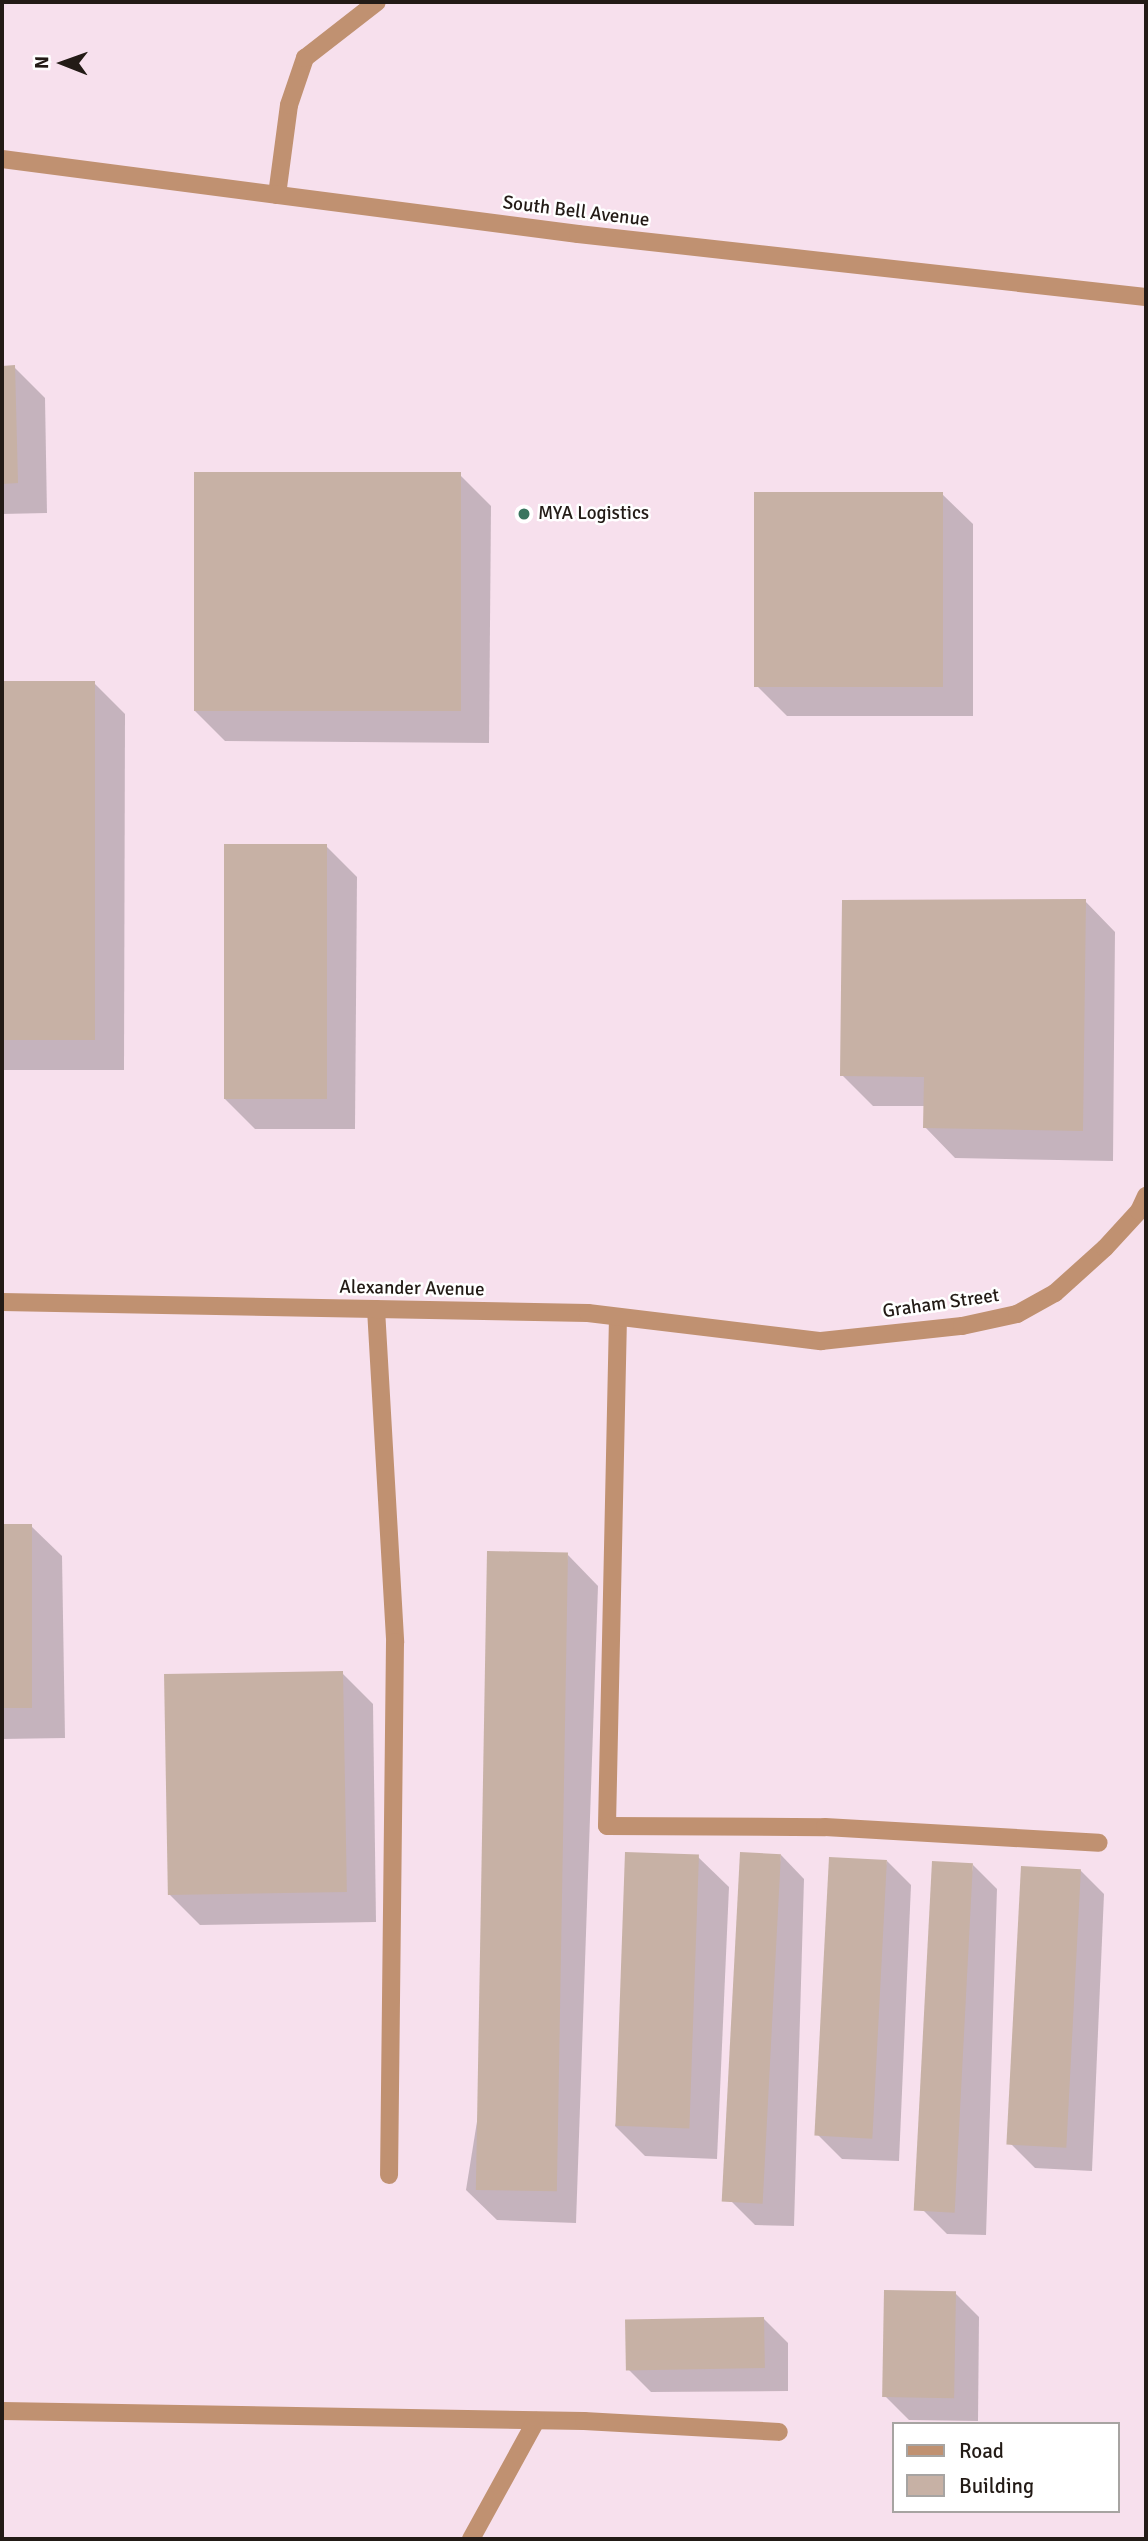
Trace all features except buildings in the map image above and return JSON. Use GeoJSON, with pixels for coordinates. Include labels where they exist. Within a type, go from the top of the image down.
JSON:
{"type":"FeatureCollection","features":[{"type":"Feature","properties":{"kind":"street"},"geometry":{"type":"LineString","coordinates":[[277,195],[289,105],[305,58],[377,2]]}},
{"type":"Feature","properties":{"kind":"street","name":"South Bell Avenue"},"geometry":{"type":"LineString","coordinates":[[2,159],[587,235],[1146,298]]}},
{"type":"Feature","properties":{"kind":"street","name":"Graham Street"},"geometry":{"type":"LineString","coordinates":[[821,1341],[962,1326],[1017,1314],[1055,1293],[1105,1248],[1139,1211],[1146,1196]]}},
{"type":"Feature","properties":{"kind":"street","name":"Alexander Avenue"},"geometry":{"type":"LineString","coordinates":[[2,1302],[376,1309],[618,1317],[821,1341]]}},
{"type":"Feature","properties":{"kind":"street"},"geometry":{"type":"LineString","coordinates":[[376,1309],[395,1642],[389,2175]]}},
{"type":"Feature","properties":{"kind":"street"},"geometry":{"type":"LineString","coordinates":[[618,1317],[607,1826],[825,1827],[1099,1843]]}},
{"type":"Feature","properties":{"kind":"street"},"geometry":{"type":"LineString","coordinates":[[2,2411],[536,2421],[779,2432]]}},
{"type":"Feature","properties":{"kind":"street"},"geometry":{"type":"LineString","coordinates":[[471,2539],[536,2421]]}},
{"type":"Feature","properties":{"kind":"shaded area"},"geometry":{"type":"Polygon","coordinates":[[[2,2],[1146,2],[1146,2539],[2,2539],[2,2]]]}},
{"type":"Feature","properties":{"kind":"place","name":"MYA Logistics"},"geometry":{"type":"Point","coordinates":[524,514]}}]}
